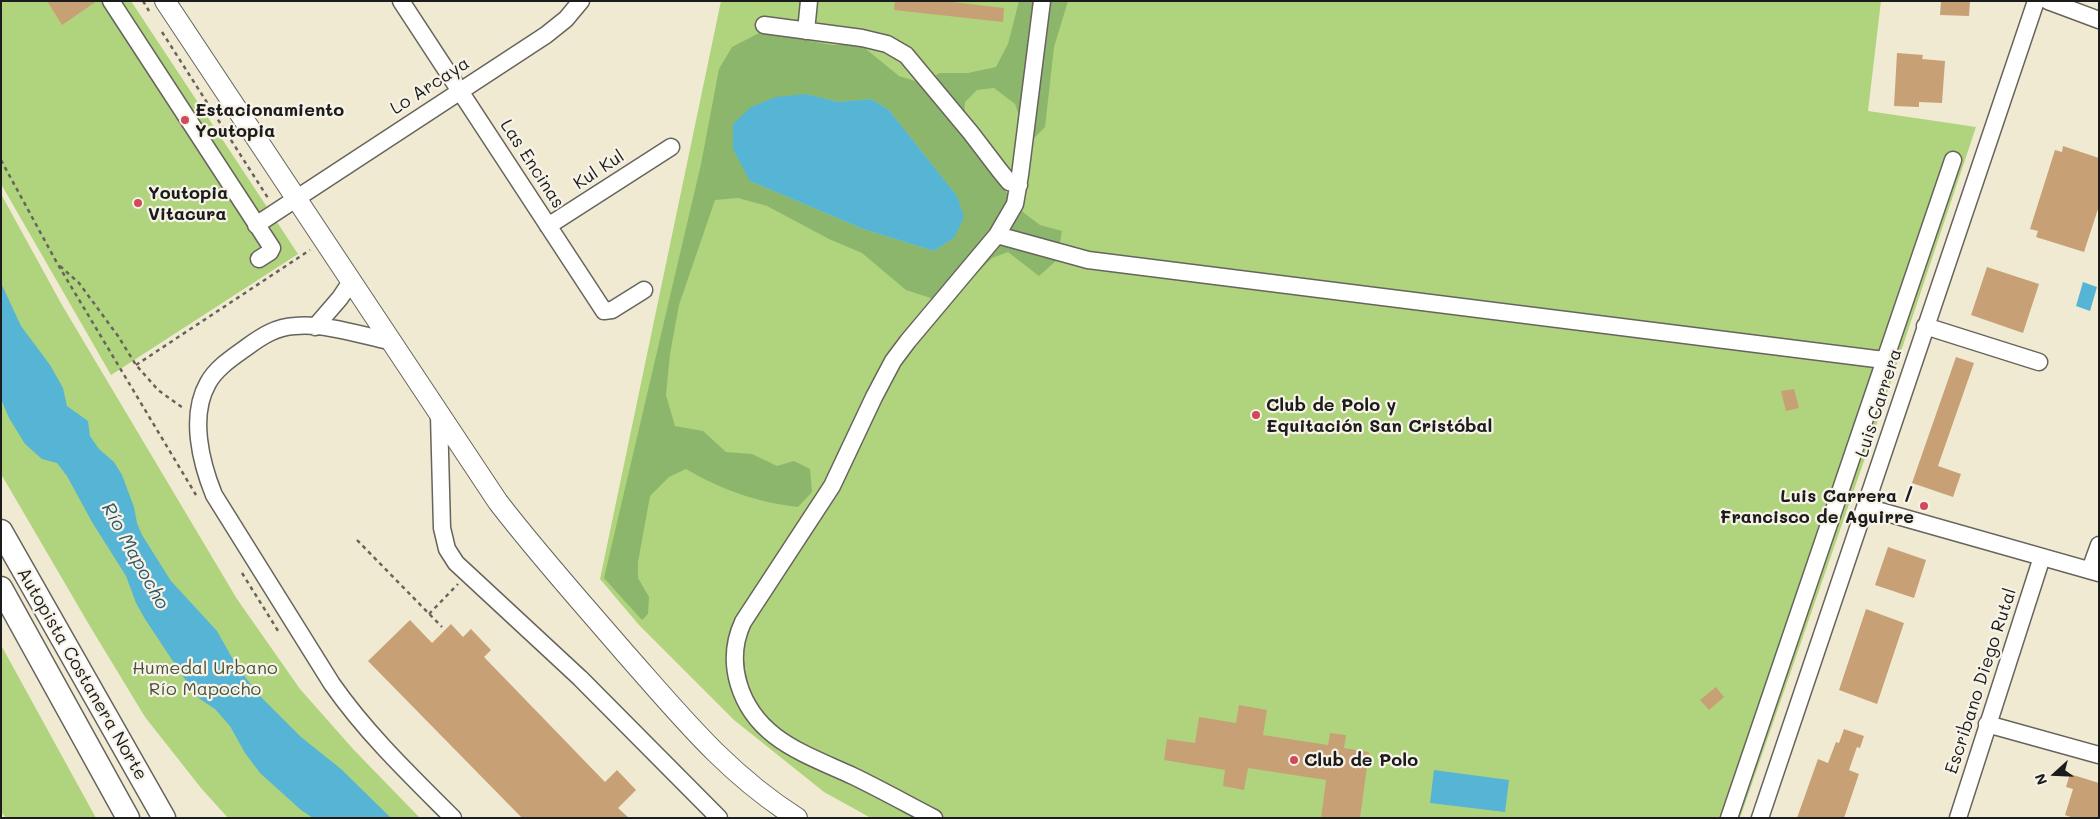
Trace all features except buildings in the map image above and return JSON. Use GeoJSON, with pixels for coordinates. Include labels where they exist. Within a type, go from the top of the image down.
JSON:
{"type":"FeatureCollection","features":[{"type":"Feature","properties":{"kind":"highway","name":"Autopista Costanera Norte"},"geometry":{"type":"LineString","coordinates":[[1,531],[164,818]]}},
{"type":"Feature","properties":{"kind":"highway","name":"Autopista Costanera Norte"},"geometry":{"type":"LineString","coordinates":[[1,588],[128,818]]}},
{"type":"Feature","properties":{"kind":"main road"},"geometry":{"type":"LineString","coordinates":[[165,1],[350,283],[498,502],[530,544],[693,730],[728,766],[786,815]]}},
{"type":"Feature","properties":{"kind":"street"},"geometry":{"type":"LineString","coordinates":[[111,1],[272,248],[270,252],[259,259]]}},
{"type":"Feature","properties":{"kind":"street","name":"Las Encinas"},"geometry":{"type":"LineString","coordinates":[[401,1],[604,311],[612,310],[644,290]]}},
{"type":"Feature","properties":{"kind":"street","name":"Lo Arcaya"},"geometry":{"type":"LineString","coordinates":[[256,225],[557,28],[581,1]]}},
{"type":"Feature","properties":{"kind":"street"},"geometry":{"type":"LineString","coordinates":[[806,30],[809,1]]}},
{"type":"Feature","properties":{"kind":"street"},"geometry":{"type":"LineString","coordinates":[[934,818],[805,753],[776,737],[763,726],[749,708],[736,680],[736,635],[832,486],[893,361],[997,235],[1015,204],[1042,1]]}},
{"type":"Feature","properties":{"kind":"street","name":"Luis Carrera"},"geometry":{"type":"LineString","coordinates":[[1760,818],[2036,1]]}},
{"type":"Feature","properties":{"kind":"street"},"geometry":{"type":"LineString","coordinates":[[2048,1],[2099,20]]}},
{"type":"Feature","properties":{"kind":"street"},"geometry":{"type":"LineString","coordinates":[[764,25],[887,44],[906,55],[972,133],[1009,182],[1018,185]]}},
{"type":"Feature","properties":{"kind":"street","name":"Kul Kul"},"geometry":{"type":"LineString","coordinates":[[548,226],[670,147]]}},
{"type":"Feature","properties":{"kind":"street"},"geometry":{"type":"LineString","coordinates":[[1729,818],[1953,160]]}},
{"type":"Feature","properties":{"kind":"street"},"geometry":{"type":"LineString","coordinates":[[997,235],[1088,260],[1884,360]]}},
{"type":"Feature","properties":{"kind":"street"},"geometry":{"type":"LineString","coordinates":[[315,327],[340,298],[350,283]]}},
{"type":"Feature","properties":{"kind":"street"},"geometry":{"type":"LineString","coordinates":[[389,341],[297,325],[280,327],[263,336],[232,358],[220,367],[207,384],[199,419],[205,474],[214,495],[348,707],[372,735],[453,818]]}},
{"type":"Feature","properties":{"kind":"street"},"geometry":{"type":"LineString","coordinates":[[1925,326],[2040,362]]}},
{"type":"Feature","properties":{"kind":"street"},"geometry":{"type":"LineString","coordinates":[[439,415],[442,528],[447,549],[456,563],[580,678],[719,818]]}},
{"type":"Feature","properties":{"kind":"street"},"geometry":{"type":"LineString","coordinates":[[1866,507],[2095,572],[2099,545]]}},
{"type":"Feature","properties":{"kind":"street","name":"Escribano Diego Rutal"},"geometry":{"type":"LineString","coordinates":[[1958,818],[2042,557]]}},
{"type":"Feature","properties":{"kind":"street"},"geometry":{"type":"LineString","coordinates":[[1987,724],[2099,755]]}},
{"type":"Feature","properties":{"kind":"path"},"geometry":{"type":"LineString","coordinates":[[143,1],[154,18]]}},
{"type":"Feature","properties":{"kind":"path"},"geometry":{"type":"LineString","coordinates":[[159,26],[276,211]]}},
{"type":"Feature","properties":{"kind":"path"},"geometry":{"type":"LineString","coordinates":[[136,365],[323,242]]}},
{"type":"Feature","properties":{"kind":"path"},"geometry":{"type":"LineString","coordinates":[[57,263],[79,283],[118,336],[136,365],[158,390],[199,419]]}},
{"type":"Feature","properties":{"kind":"path"},"geometry":{"type":"LineString","coordinates":[[357,540],[442,627]]}},
{"type":"Feature","properties":{"kind":"path"},"geometry":{"type":"LineString","coordinates":[[429,614],[468,574]]}},
{"type":"Feature","properties":{"kind":"green space","name":"Youtopia Vitacura"},"geometry":{"type":"Polygon","coordinates":[[[1,1],[131,1],[298,254],[111,375],[1,184],[1,1]]]}},
{"type":"Feature","properties":{"kind":"green space","name":"Club de Polo y Equitación San Cristóbal"},"geometry":{"type":"Polygon","coordinates":[[[721,1],[1881,1],[1868,111],[1976,127],[1873,435],[1740,818],[871,818],[824,792],[734,720],[639,625],[600,579],[721,1]]]}},
{"type":"Feature","properties":{"kind":"green space"},"geometry":{"type":"Polygon","coordinates":[[[1019,1],[1068,1],[1054,47],[1045,127],[1033,139],[1022,124],[1015,104],[994,88],[977,90],[965,102],[964,123],[1008,195],[1024,213],[1040,225],[1062,231],[1057,260],[1039,276],[1008,252],[992,258],[943,302],[906,290],[862,253],[829,239],[767,206],[738,198],[715,200],[679,305],[670,354],[666,395],[675,426],[703,431],[726,452],[752,454],[777,466],[794,461],[810,469],[812,492],[798,507],[768,502],[740,494],[686,469],[669,477],[650,496],[638,562],[638,578],[649,597],[648,614],[642,620],[604,578],[701,164],[719,69],[732,47],[761,32],[832,45],[861,45],[899,76],[925,84],[939,73],[968,73],[996,67],[1008,44],[1019,1]],[[806,94],[750,181],[863,229],[934,251],[954,238],[957,196],[889,110],[871,99],[839,102],[806,94]]]}},
{"type":"Feature","properties":{"kind":"green space","name":"Humedal Urbano Río Mapocho"},"geometry":{"type":"Polygon","coordinates":[[[1,194],[62,305],[237,599],[300,689],[354,750],[420,818],[228,818],[201,788],[145,717],[1,474],[1,194]]]}},
{"type":"Feature","properties":{"kind":"green space"},"geometry":{"type":"Polygon","coordinates":[[[1,645],[96,818],[6,818],[1,812],[1,645]]]}},
{"type":"Feature","properties":{"kind":"water"},"geometry":{"type":"Polygon","coordinates":[[[806,94],[839,102],[871,99],[889,110],[957,196],[964,217],[954,238],[934,251],[863,229],[750,181],[733,149],[733,124],[751,107],[776,97],[806,94]]]}},
{"type":"Feature","properties":{"kind":"water"},"geometry":{"type":"Polygon","coordinates":[[[2083,282],[2097,287],[2090,311],[2076,306],[2083,282]]]}},
{"type":"Feature","properties":{"kind":"water","name":"Río Mapocho"},"geometry":{"type":"Polygon","coordinates":[[[1,283],[21,326],[50,365],[63,388],[67,406],[88,421],[90,436],[99,449],[114,462],[122,475],[142,535],[171,581],[217,631],[235,663],[257,693],[301,737],[341,769],[391,818],[313,818],[301,810],[260,773],[245,753],[230,726],[215,709],[200,699],[192,690],[145,619],[136,603],[126,576],[92,522],[67,476],[57,463],[42,459],[25,444],[9,418],[1,399],[1,283]]]}},
{"type":"Feature","properties":{"kind":"water"},"geometry":{"type":"Polygon","coordinates":[[[1434,770],[1509,780],[1505,812],[1430,803],[1434,770]]]}},
{"type":"Feature","properties":{"kind":"place","name":"Estacionamiento Youtopia"},"geometry":{"type":"Point","coordinates":[185,120]}},
{"type":"Feature","properties":{"kind":"place","name":"Youtopia Vitacura"},"geometry":{"type":"Point","coordinates":[138,203]}},
{"type":"Feature","properties":{"kind":"place","name":"Club de Polo y Equitación San Cristóbal"},"geometry":{"type":"Point","coordinates":[1256,415]}},
{"type":"Feature","properties":{"kind":"place","name":"Luis Carrera / Francisco de Aguirre"},"geometry":{"type":"Point","coordinates":[1924,506]}},
{"type":"Feature","properties":{"kind":"place","name":"Club de Polo"},"geometry":{"type":"Point","coordinates":[1294,760]}}]}
